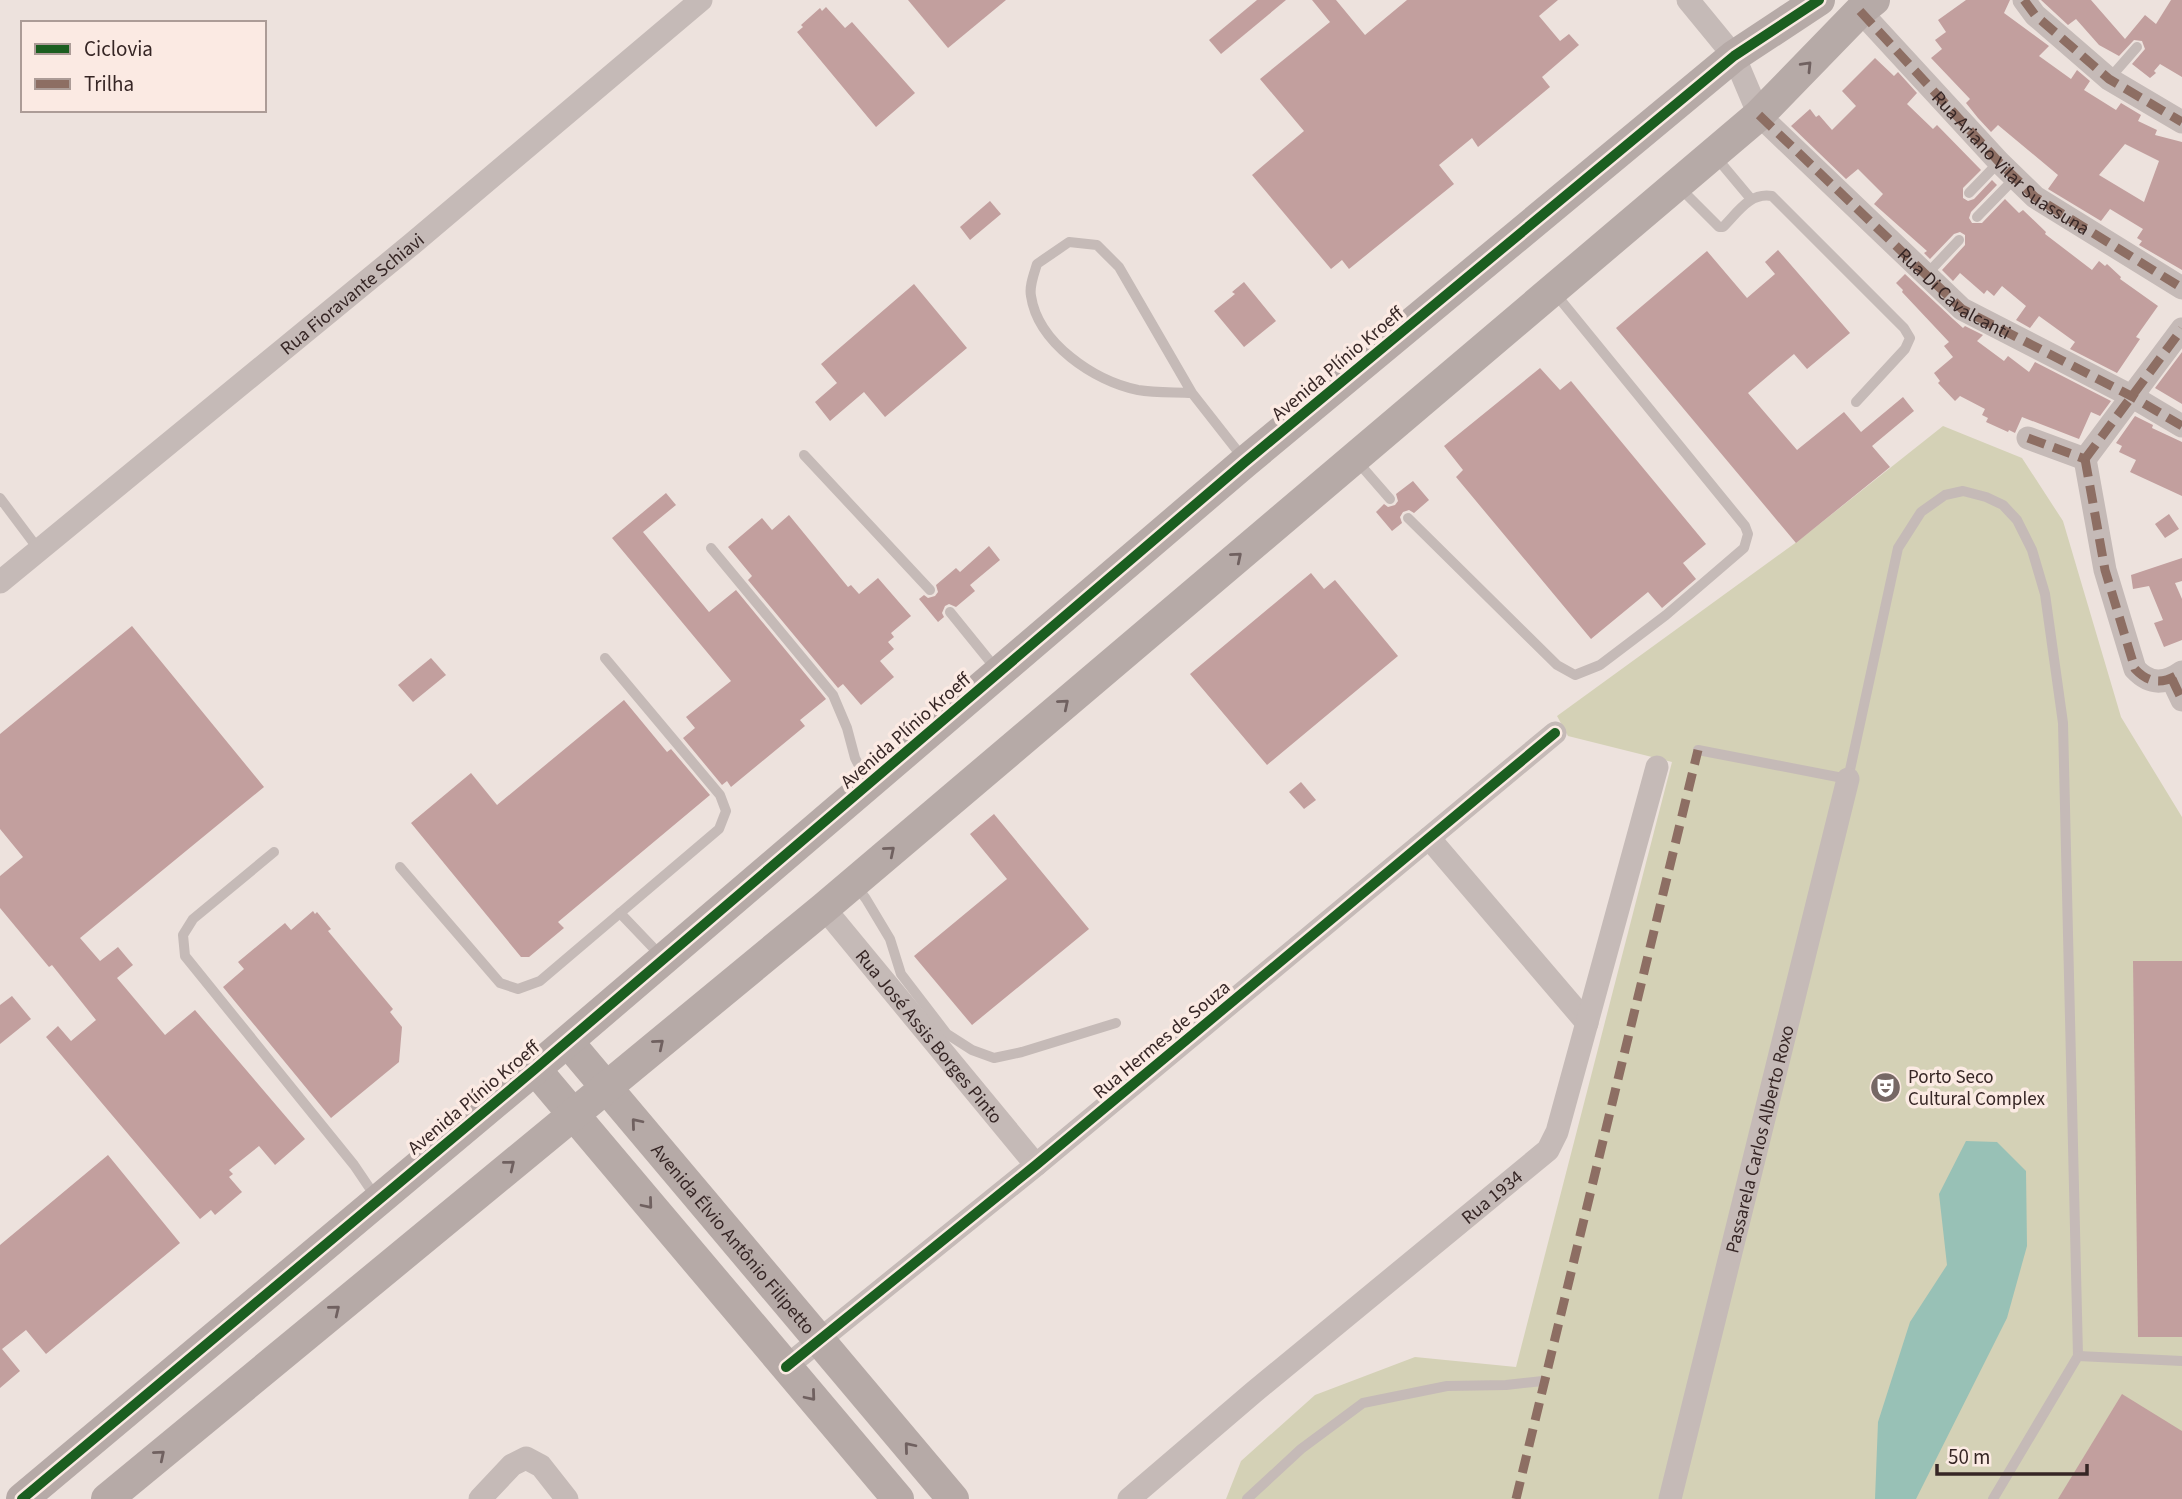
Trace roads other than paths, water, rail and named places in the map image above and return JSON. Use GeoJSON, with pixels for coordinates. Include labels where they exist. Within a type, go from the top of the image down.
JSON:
{"type":"FeatureCollection","features":[{"type":"Feature","properties":{"kind":"main road","name":"Avenida Plínio Kroeff"},"geometry":{"type":"LineString","coordinates":[[22,1499],[377,1199],[568,1042],[1245,461],[1734,56],[1819,0]]}},
{"type":"Feature","properties":{"kind":"main road"},"geometry":{"type":"LineString","coordinates":[[107,1499],[824,908],[1553,290],[1759,115],[1867,6]]}},
{"type":"Feature","properties":{"kind":"main road","name":"Avenida Élvio Antônio Filipetto"},"geometry":{"type":"LineString","coordinates":[[568,1042],[953,1499]]}},
{"type":"Feature","properties":{"kind":"main road"},"geometry":{"type":"LineString","coordinates":[[535,1069],[898,1499]]}},
{"type":"Feature","properties":{"kind":"street","name":"Rua Fioravante Schiavi"},"geometry":{"type":"LineString","coordinates":[[0,582],[412,244],[701,0]]}},
{"type":"Feature","properties":{"kind":"street"},"geometry":{"type":"LineString","coordinates":[[1688,0],[1734,56],[1759,115]]}},
{"type":"Feature","properties":{"kind":"street"},"geometry":{"type":"LineString","coordinates":[[2024,0],[2035,15],[2109,79],[2182,122]]}},
{"type":"Feature","properties":{"kind":"street","name":"Rua Ariano Vilar Suassuna"},"geometry":{"type":"LineString","coordinates":[[1867,6],[2007,170],[2035,197],[2182,288]]}},
{"type":"Feature","properties":{"kind":"street","name":"Rua Di Cavalcanti"},"geometry":{"type":"LineString","coordinates":[[1759,115],[1962,309],[2133,397],[2182,426]]}},
{"type":"Feature","properties":{"kind":"street"},"geometry":{"type":"LineString","coordinates":[[2182,329],[2085,459],[2109,583],[2135,669],[2143,677],[2169,677],[2182,700]]}},
{"type":"Feature","properties":{"kind":"street"},"geometry":{"type":"LineString","coordinates":[[2028,438],[2085,459]]}},
{"type":"Feature","properties":{"kind":"street","name":"Rua Hermes de Souza"},"geometry":{"type":"LineString","coordinates":[[786,1367],[1036,1165],[1555,733]]}},
{"type":"Feature","properties":{"kind":"street","name":"Rua 1934"},"geometry":{"type":"LineString","coordinates":[[1129,1499],[1264,1383],[1548,1150],[1554,1142],[1657,767]]}},
{"type":"Feature","properties":{"kind":"street","name":"Passarela Carlos Alberto Roxo"},"geometry":{"type":"LineString","coordinates":[[1670,1499],[1848,779]]}},
{"type":"Feature","properties":{"kind":"street"},"geometry":{"type":"LineString","coordinates":[[1429,838],[1587,1023]]}},
{"type":"Feature","properties":{"kind":"street","name":"Rua José Assis Borges Pinto"},"geometry":{"type":"LineString","coordinates":[[824,908],[1036,1165]]}},
{"type":"Feature","properties":{"kind":"street"},"geometry":{"type":"LineString","coordinates":[[480,1499],[512,1465],[526,1458],[541,1466],[567,1499]]}},
{"type":"Feature","properties":{"kind":"lane"},"geometry":{"type":"LineString","coordinates":[[2109,79],[2137,47]]}},
{"type":"Feature","properties":{"kind":"lane"},"geometry":{"type":"LineString","coordinates":[[1713,154],[1751,199]]}},
{"type":"Feature","properties":{"kind":"lane"},"geometry":{"type":"LineString","coordinates":[[1969,193],[2007,170]]}},
{"type":"Feature","properties":{"kind":"lane"},"geometry":{"type":"LineString","coordinates":[[1977,217],[2007,170]]}},
{"type":"Feature","properties":{"kind":"lane"},"geometry":{"type":"LineString","coordinates":[[1677,184],[1719,227],[1723,227],[1751,199],[1761,194],[1772,196],[1904,328],[1910,338],[1905,349],[1856,402]]}},
{"type":"Feature","properties":{"kind":"lane"},"geometry":{"type":"LineString","coordinates":[[1926,275],[1959,240]]}},
{"type":"Feature","properties":{"kind":"lane"},"geometry":{"type":"LineString","coordinates":[[1192,393],[1140,390],[1111,382],[1079,365],[1039,324],[1030,293],[1037,264],[1069,242],[1097,246],[1119,267],[1192,393],[1245,461]]}},
{"type":"Feature","properties":{"kind":"lane"},"geometry":{"type":"LineString","coordinates":[[1408,518],[1558,665],[1575,675],[1600,665],[1611,657],[1666,615],[1744,548],[1748,534],[1745,526],[1553,290]]}},
{"type":"Feature","properties":{"kind":"lane"},"geometry":{"type":"LineString","coordinates":[[804,455],[930,590]]}},
{"type":"Feature","properties":{"kind":"lane"},"geometry":{"type":"LineString","coordinates":[[1354,458],[1390,499]]}},
{"type":"Feature","properties":{"kind":"lane"},"geometry":{"type":"LineString","coordinates":[[1698,750],[1848,779],[1898,548],[1921,512],[1945,495],[1963,491],[2003,505],[2017,520],[2032,550],[2042,583],[2063,723],[2078,1356],[1993,1499]]}},
{"type":"Feature","properties":{"kind":"lane"},"geometry":{"type":"LineString","coordinates":[[0,498],[39,550]]}},
{"type":"Feature","properties":{"kind":"lane"},"geometry":{"type":"LineString","coordinates":[[711,548],[834,695],[855,758],[869,784]]}},
{"type":"Feature","properties":{"kind":"lane"},"geometry":{"type":"LineString","coordinates":[[950,612],[999,673]]}},
{"type":"Feature","properties":{"kind":"lane"},"geometry":{"type":"LineString","coordinates":[[400,867],[500,984],[518,989],[540,982],[719,829],[726,811],[720,795],[605,658]]}},
{"type":"Feature","properties":{"kind":"lane"},"geometry":{"type":"LineString","coordinates":[[274,852],[193,919],[183,935],[185,956],[354,1165],[377,1199]]}},
{"type":"Feature","properties":{"kind":"lane"},"geometry":{"type":"LineString","coordinates":[[853,882],[890,939],[901,974],[947,1034],[972,1050],[995,1058],[1116,1023]]}},
{"type":"Feature","properties":{"kind":"lane"},"geometry":{"type":"LineString","coordinates":[[620,913],[664,959]]}},
{"type":"Feature","properties":{"kind":"lane"},"geometry":{"type":"LineString","coordinates":[[2078,1356],[2182,1361]]}},
{"type":"Feature","properties":{"kind":"lane"},"geometry":{"type":"LineString","coordinates":[[1247,1499],[1301,1449],[1363,1403],[1447,1386],[1543,1381]]}},
{"type":"Feature","properties":{"kind":"water"},"geometry":{"type":"Polygon","coordinates":[[[1966,1141],[1997,1142],[2026,1171],[2027,1246],[2007,1318],[1916,1499],[1875,1499],[1878,1422],[1910,1322],[1947,1265],[1939,1194],[1966,1141]]]}},
{"type":"Feature","properties":{"kind":"place","name":"Porto Seco Cultural Complex"},"geometry":{"type":"Point","coordinates":[1885,1087]}}]}
